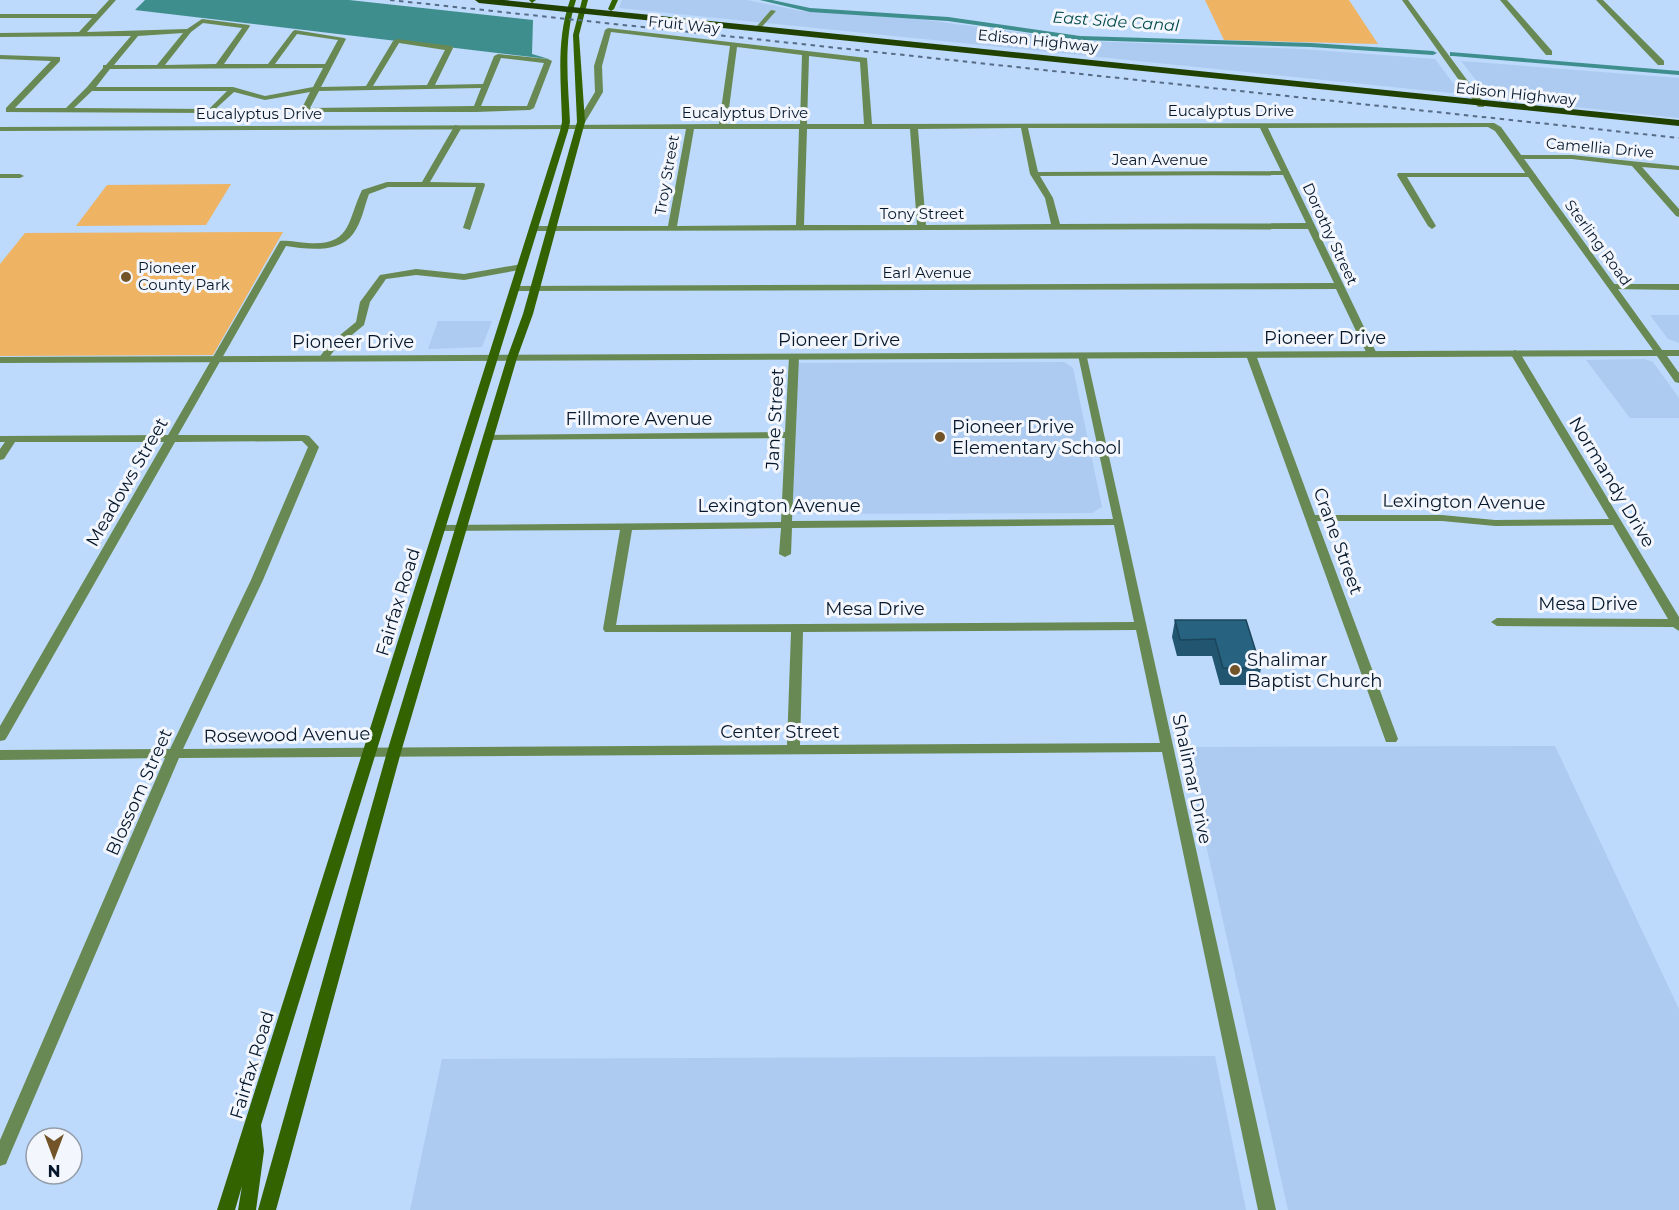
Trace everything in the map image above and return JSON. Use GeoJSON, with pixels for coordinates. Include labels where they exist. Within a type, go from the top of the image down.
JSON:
{"type":"FeatureCollection","features":[{"type":"Feature","properties":{"kind":"main road","name":"Edison Highway"},"geometry":{"type":"LineString","coordinates":[[479,0],[759,27],[1679,124]]}},
{"type":"Feature","properties":{"kind":"main road","name":"Edison Highway"},"geometry":{"type":"LineString","coordinates":[[529,0],[613,4],[759,27]]}},
{"type":"Feature","properties":{"kind":"main road","name":"Fairfax Road"},"geometry":{"type":"LineString","coordinates":[[226,1210],[565,127],[564,34],[567,15],[573,0]]}},
{"type":"Feature","properties":{"kind":"main road"},"geometry":{"type":"LineString","coordinates":[[267,1210],[394,752],[512,358],[535,290],[580,124],[576,34],[585,0]]}},
{"type":"Feature","properties":{"kind":"main road"},"geometry":{"type":"LineString","coordinates":[[247,1210],[256,1151],[254,1121]]}},
{"type":"Feature","properties":{"kind":"street"},"geometry":{"type":"LineString","coordinates":[[81,34],[113,0]]}},
{"type":"Feature","properties":{"kind":"street"},"geometry":{"type":"LineString","coordinates":[[1405,0],[1479,103]]}},
{"type":"Feature","properties":{"kind":"street"},"geometry":{"type":"LineString","coordinates":[[1503,0],[1549,53]]}},
{"type":"Feature","properties":{"kind":"street"},"geometry":{"type":"LineString","coordinates":[[1599,0],[1661,63]]}},
{"type":"Feature","properties":{"kind":"street"},"geometry":{"type":"LineString","coordinates":[[759,27],[773,12]]}},
{"type":"Feature","properties":{"kind":"street"},"geometry":{"type":"LineString","coordinates":[[0,16],[98,16]]}},
{"type":"Feature","properties":{"kind":"street"},"geometry":{"type":"LineString","coordinates":[[160,66],[189,31],[202,21],[247,26],[218,67]]}},
{"type":"Feature","properties":{"kind":"street","name":"Fruit Way"},"geometry":{"type":"LineString","coordinates":[[580,124],[599,92],[598,66],[608,30],[856,58],[866,62],[868,126]]}},
{"type":"Feature","properties":{"kind":"street"},"geometry":{"type":"LineString","coordinates":[[0,34],[136,34],[189,31]]}},
{"type":"Feature","properties":{"kind":"street"},"geometry":{"type":"LineString","coordinates":[[270,66],[295,32],[342,39],[305,110],[476,110],[530,108],[548,61],[498,56],[476,110]]}},
{"type":"Feature","properties":{"kind":"street"},"geometry":{"type":"LineString","coordinates":[[67,111],[90,90],[106,67],[136,34]]}},
{"type":"Feature","properties":{"kind":"street"},"geometry":{"type":"LineString","coordinates":[[368,88],[397,41],[449,48],[430,87]]}},
{"type":"Feature","properties":{"kind":"street"},"geometry":{"type":"LineString","coordinates":[[723,127],[734,44]]}},
{"type":"Feature","properties":{"kind":"street"},"geometry":{"type":"LineString","coordinates":[[800,228],[806,52]]}},
{"type":"Feature","properties":{"kind":"street"},"geometry":{"type":"LineString","coordinates":[[0,57],[57,58],[9,110],[212,111],[233,89]]}},
{"type":"Feature","properties":{"kind":"street"},"geometry":{"type":"LineString","coordinates":[[106,67],[327,66]]}},
{"type":"Feature","properties":{"kind":"street"},"geometry":{"type":"LineString","coordinates":[[90,90],[233,89],[265,98],[317,88],[484,86]]}},
{"type":"Feature","properties":{"kind":"street","name":"Eucalyptus Drive"},"geometry":{"type":"LineString","coordinates":[[0,129],[458,128],[565,127],[580,124],[690,127],[1491,125]]}},
{"type":"Feature","properties":{"kind":"street","name":"Dorothy Street"},"geometry":{"type":"LineString","coordinates":[[1263,125],[1372,354]]}},
{"type":"Feature","properties":{"kind":"street","name":"Sterling Road"},"geometry":{"type":"LineString","coordinates":[[1491,125],[1498,129],[1532,175],[1679,380]]}},
{"type":"Feature","properties":{"kind":"street"},"geometry":{"type":"LineString","coordinates":[[914,126],[922,228]]}},
{"type":"Feature","properties":{"kind":"street"},"geometry":{"type":"LineString","coordinates":[[1024,126],[1034,174],[1049,198],[1056,227]]}},
{"type":"Feature","properties":{"kind":"street","name":"Troy Street"},"geometry":{"type":"LineString","coordinates":[[672,229],[690,127]]}},
{"type":"Feature","properties":{"kind":"street"},"geometry":{"type":"LineString","coordinates":[[424,185],[458,128]]}},
{"type":"Feature","properties":{"kind":"street","name":"Camellia Drive"},"geometry":{"type":"LineString","coordinates":[[1518,157],[1572,157],[1679,168]]}},
{"type":"Feature","properties":{"kind":"street"},"geometry":{"type":"LineString","coordinates":[[1634,163],[1679,214]]}},
{"type":"Feature","properties":{"kind":"street","name":"Jean Avenue"},"geometry":{"type":"LineString","coordinates":[[1034,174],[1286,173]]}},
{"type":"Feature","properties":{"kind":"street"},"geometry":{"type":"LineString","coordinates":[[1432,226],[1401,175],[1532,175]]}},
{"type":"Feature","properties":{"kind":"street"},"geometry":{"type":"LineString","coordinates":[[0,176],[20,176]]}},
{"type":"Feature","properties":{"kind":"street"},"geometry":{"type":"LineString","coordinates":[[424,185],[481,185],[467,228]]}},
{"type":"Feature","properties":{"kind":"street","name":"Meadows Street"},"geometry":{"type":"LineString","coordinates":[[0,737],[219,359],[283,243],[333,244],[350,232],[365,192],[374,186],[424,185]]}},
{"type":"Feature","properties":{"kind":"street","name":"Tony Street"},"geometry":{"type":"LineString","coordinates":[[534,229],[1311,226]]}},
{"type":"Feature","properties":{"kind":"street"},"geometry":{"type":"LineString","coordinates":[[324,358],[332,346],[361,323],[365,302],[383,277],[416,272],[464,277],[522,267]]}},
{"type":"Feature","properties":{"kind":"street","name":"Earl Avenue"},"geometry":{"type":"LineString","coordinates":[[515,289],[1340,286]]}},
{"type":"Feature","properties":{"kind":"street"},"geometry":{"type":"LineString","coordinates":[[1614,287],[1679,286]]}},
{"type":"Feature","properties":{"kind":"street","name":"Normandy Drive"},"geometry":{"type":"LineString","coordinates":[[1515,353],[1678,624]]}},
{"type":"Feature","properties":{"kind":"street","name":"Pioneer Drive"},"geometry":{"type":"LineString","coordinates":[[0,360],[1679,353]]}},
{"type":"Feature","properties":{"kind":"street","name":"Shalimar Drive"},"geometry":{"type":"LineString","coordinates":[[1083,355],[1267,1210]]}},
{"type":"Feature","properties":{"kind":"street","name":"Crane Street"},"geometry":{"type":"LineString","coordinates":[[1251,355],[1391,739]]}},
{"type":"Feature","properties":{"kind":"street","name":"Jane Street"},"geometry":{"type":"LineString","coordinates":[[785,554],[794,357]]}},
{"type":"Feature","properties":{"kind":"street","name":"Fillmore Avenue"},"geometry":{"type":"LineString","coordinates":[[488,437],[790,435]]}},
{"type":"Feature","properties":{"kind":"street"},"geometry":{"type":"LineString","coordinates":[[0,438],[173,438]]}},
{"type":"Feature","properties":{"kind":"street"},"geometry":{"type":"LineString","coordinates":[[0,457],[13,438]]}},
{"type":"Feature","properties":{"kind":"street","name":"Blossom Street"},"geometry":{"type":"LineString","coordinates":[[0,1159],[174,754],[314,447],[305,438],[173,438]]}},
{"type":"Feature","properties":{"kind":"street","name":"Lexington Avenue"},"geometry":{"type":"LineString","coordinates":[[1311,518],[1442,518],[1495,523],[1617,522]]}},
{"type":"Feature","properties":{"kind":"street","name":"Lexington Avenue"},"geometry":{"type":"LineString","coordinates":[[440,528],[1119,522]]}},
{"type":"Feature","properties":{"kind":"street","name":"Mesa Drive"},"geometry":{"type":"LineString","coordinates":[[627,525],[609,629],[1140,626]]}},
{"type":"Feature","properties":{"kind":"street","name":"Mesa Drive"},"geometry":{"type":"LineString","coordinates":[[1497,622],[1678,624]]}},
{"type":"Feature","properties":{"kind":"street"},"geometry":{"type":"LineString","coordinates":[[793,750],[797,628]]}},
{"type":"Feature","properties":{"kind":"street","name":"Center Street"},"geometry":{"type":"LineString","coordinates":[[394,752],[1166,747]]}},
{"type":"Feature","properties":{"kind":"street","name":"Rosewood Avenue"},"geometry":{"type":"LineString","coordinates":[[0,755],[394,752]]}},
{"type":"Feature","properties":{"kind":"shaded area"},"geometry":{"type":"Polygon","coordinates":[[[145,0],[349,0],[533,20],[532,54],[549,59],[135,10],[145,0]]]}},
{"type":"Feature","properties":{"kind":"shaded area"},"geometry":{"type":"Polygon","coordinates":[[[622,0],[747,0],[801,11],[903,17],[1085,41],[1302,49],[1435,59],[1459,91],[1451,93],[619,8],[622,0]]]}},
{"type":"Feature","properties":{"kind":"shaded area"},"geometry":{"type":"Polygon","coordinates":[[[1205,0],[1349,0],[1378,44],[1224,40],[1205,0]]]}},
{"type":"Feature","properties":{"kind":"shaded area"},"geometry":{"type":"Polygon","coordinates":[[[1461,61],[1679,78],[1679,118],[1490,98],[1461,61]]]}},
{"type":"Feature","properties":{"kind":"shaded area"},"geometry":{"type":"Polygon","coordinates":[[[231,184],[206,225],[76,226],[107,185],[231,184]]]}},
{"type":"Feature","properties":{"kind":"shaded area"},"geometry":{"type":"Polygon","coordinates":[[[283,232],[213,355],[0,356],[0,264],[25,233],[283,232]]]}},
{"type":"Feature","properties":{"kind":"shaded area"},"geometry":{"type":"Polygon","coordinates":[[[1650,315],[1679,315],[1679,343],[1668,339],[1650,315]]]}},
{"type":"Feature","properties":{"kind":"shaded area"},"geometry":{"type":"Polygon","coordinates":[[[438,321],[492,321],[482,347],[428,349],[438,321]]]}},
{"type":"Feature","properties":{"kind":"shaded area"},"geometry":{"type":"Polygon","coordinates":[[[1644,359],[1653,362],[1679,398],[1679,418],[1630,418],[1586,360],[1644,359]]]}},
{"type":"Feature","properties":{"kind":"shaded area","name":"Pioneer Drive Elementary School"},"geometry":{"type":"Polygon","coordinates":[[[1064,362],[1073,368],[1102,507],[1092,513],[789,514],[794,363],[1064,362]]]}},
{"type":"Feature","properties":{"kind":"shaded area"},"geometry":{"type":"Polygon","coordinates":[[[1555,746],[1679,1009],[1679,1210],[1288,1210],[1184,747],[1555,746]]]}},
{"type":"Feature","properties":{"kind":"shaded area"},"geometry":{"type":"Polygon","coordinates":[[[1215,1056],[1246,1210],[410,1210],[442,1059],[1215,1056]]]}},
{"type":"Feature","properties":{"kind":"building"},"geometry":{"type":"Polygon","coordinates":[[[1175,620],[1246,620],[1261,668],[1223,668],[1215,639],[1180,640],[1175,620]]]}},
{"type":"Feature","properties":{"kind":"waterway","name":"East Side Canal"},"geometry":{"type":"LineString","coordinates":[[763,0],[810,10],[948,19],[1080,38],[1311,45],[1433,53]]}},
{"type":"Feature","properties":{"kind":"waterway","name":"East Side Canal"},"geometry":{"type":"LineString","coordinates":[[1453,54],[1679,73]]}},
{"type":"Feature","properties":{"kind":"railway"},"geometry":{"type":"LineString","coordinates":[[390,0],[1679,138]]}},
{"type":"Feature","properties":{"kind":"place","name":"Pioneer County Park"},"geometry":{"type":"Point","coordinates":[126,277]}},
{"type":"Feature","properties":{"kind":"place","name":"Pioneer Drive Elementary School"},"geometry":{"type":"Point","coordinates":[940,437]}},
{"type":"Feature","properties":{"kind":"place","name":"Shalimar Baptist Church"},"geometry":{"type":"Point","coordinates":[1235,670]}}]}
